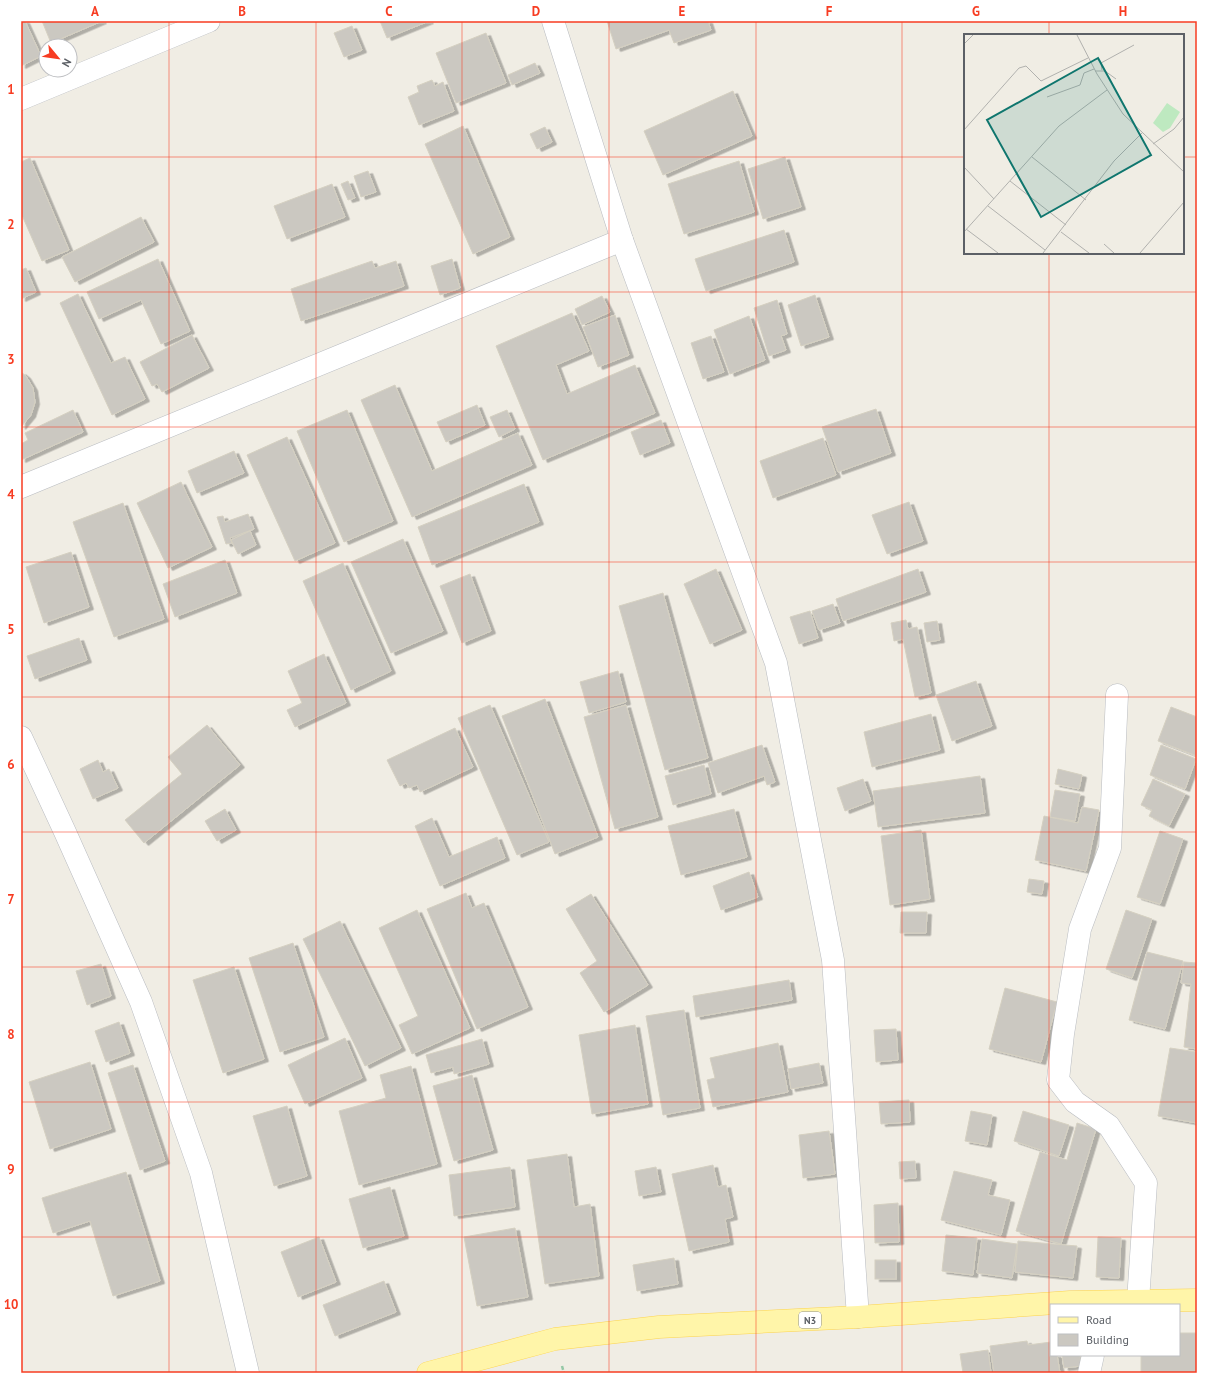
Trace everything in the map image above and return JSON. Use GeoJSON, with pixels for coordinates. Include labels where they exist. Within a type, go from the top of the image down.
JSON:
{"type":"FeatureCollection","features":[{"type":"Feature","properties":{"kind":"main road","name":"N3"},"geometry":{"type":"LineString","coordinates":[[428,1373],[555,1339],[659,1327],[858,1317],[1070,1302],[1106,1303],[1197,1300]]}},
{"type":"Feature","properties":{"kind":"street"},"geometry":{"type":"LineString","coordinates":[[21,99],[209,21]]}},
{"type":"Feature","properties":{"kind":"street"},"geometry":{"type":"LineString","coordinates":[[552,21],[622,240],[776,663],[833,960],[858,1317]]}},
{"type":"Feature","properties":{"kind":"street"},"geometry":{"type":"LineString","coordinates":[[21,487],[622,240]]}},
{"type":"Feature","properties":{"kind":"street"},"geometry":{"type":"LineString","coordinates":[[1117,695],[1110,848],[1080,929],[1063,1034],[1058,1080],[1075,1102],[1109,1126],[1146,1183],[1138,1301]]}},
{"type":"Feature","properties":{"kind":"street"},"geometry":{"type":"LineString","coordinates":[[21,737],[141,1002],[201,1173],[248,1373]]}},
{"type":"Feature","properties":{"kind":"street"},"geometry":{"type":"LineString","coordinates":[[1089,1373],[1093,1356]]}},
{"type":"Feature","properties":{"kind":"building"},"geometry":{"type":"Polygon","coordinates":[[[21,21],[25,21],[38,49],[38,58],[21,66],[21,21]]]}},
{"type":"Feature","properties":{"kind":"building"},"geometry":{"type":"Polygon","coordinates":[[[42,21],[102,21],[63,38],[49,38],[42,21]]]}},
{"type":"Feature","properties":{"kind":"building"},"geometry":{"type":"Polygon","coordinates":[[[380,21],[429,21],[387,38],[380,21]]]}},
{"type":"Feature","properties":{"kind":"building"},"geometry":{"type":"Polygon","coordinates":[[[607,21],[708,21],[711,30],[674,43],[669,30],[616,49],[607,21]]]}},
{"type":"Feature","properties":{"kind":"building"},"geometry":{"type":"Polygon","coordinates":[[[352,26],[362,50],[344,57],[334,33],[352,26]]]}},
{"type":"Feature","properties":{"kind":"building"},"geometry":{"type":"Polygon","coordinates":[[[486,33],[506,83],[456,103],[436,53],[486,33]]]}},
{"type":"Feature","properties":{"kind":"building"},"geometry":{"type":"Polygon","coordinates":[[[535,63],[540,73],[512,85],[508,75],[535,63]]]}},
{"type":"Feature","properties":{"kind":"building"},"geometry":{"type":"Polygon","coordinates":[[[432,80],[435,86],[443,82],[454,111],[419,125],[408,97],[419,92],[417,86],[432,80]]]}},
{"type":"Feature","properties":{"kind":"building"},"geometry":{"type":"Polygon","coordinates":[[[733,91],[752,136],[663,175],[644,131],[733,91]]]}},
{"type":"Feature","properties":{"kind":"building"},"geometry":{"type":"Polygon","coordinates":[[[463,126],[510,237],[473,254],[425,144],[463,126]]]}},
{"type":"Feature","properties":{"kind":"building"},"geometry":{"type":"Polygon","coordinates":[[[545,127],[552,142],[537,149],[530,134],[545,127]]]}},
{"type":"Feature","properties":{"kind":"building"},"geometry":{"type":"Polygon","coordinates":[[[785,157],[801,207],[763,219],[748,169],[785,157]]]}},
{"type":"Feature","properties":{"kind":"building"},"geometry":{"type":"Polygon","coordinates":[[[30,158],[69,250],[42,261],[21,213],[21,162],[30,158]]]}},
{"type":"Feature","properties":{"kind":"building"},"geometry":{"type":"Polygon","coordinates":[[[739,161],[754,212],[684,234],[668,184],[739,161]]]}},
{"type":"Feature","properties":{"kind":"building"},"geometry":{"type":"Polygon","coordinates":[[[368,171],[376,192],[361,197],[354,176],[368,171]]]}},
{"type":"Feature","properties":{"kind":"building"},"geometry":{"type":"Polygon","coordinates":[[[348,181],[355,198],[348,200],[341,184],[348,181]]]}},
{"type":"Feature","properties":{"kind":"building"},"geometry":{"type":"Polygon","coordinates":[[[332,184],[345,217],[287,239],[274,206],[332,184]]]}},
{"type":"Feature","properties":{"kind":"building"},"geometry":{"type":"Polygon","coordinates":[[[141,217],[154,242],[75,282],[62,257],[141,217]]]}},
{"type":"Feature","properties":{"kind":"building"},"geometry":{"type":"Polygon","coordinates":[[[784,230],[794,262],[706,291],[695,259],[784,230]]]}},
{"type":"Feature","properties":{"kind":"building"},"geometry":{"type":"Polygon","coordinates":[[[158,259],[190,331],[161,344],[141,300],[99,319],[87,292],[158,259]]]}},
{"type":"Feature","properties":{"kind":"building"},"geometry":{"type":"Polygon","coordinates":[[[452,259],[460,288],[440,295],[431,266],[452,259]]]}},
{"type":"Feature","properties":{"kind":"building"},"geometry":{"type":"Polygon","coordinates":[[[372,261],[375,268],[396,261],[404,286],[301,321],[291,289],[372,261]]]}},
{"type":"Feature","properties":{"kind":"building"},"geometry":{"type":"Polygon","coordinates":[[[26,268],[36,292],[21,299],[21,270],[26,268]]]}},
{"type":"Feature","properties":{"kind":"building"},"geometry":{"type":"Polygon","coordinates":[[[78,294],[111,363],[125,357],[145,399],[112,415],[60,303],[78,294]]]}},
{"type":"Feature","properties":{"kind":"building"},"geometry":{"type":"Polygon","coordinates":[[[815,295],[829,337],[801,346],[788,305],[815,295]]]}},
{"type":"Feature","properties":{"kind":"building"},"geometry":{"type":"Polygon","coordinates":[[[602,296],[610,312],[582,325],[575,309],[602,296]]]}},
{"type":"Feature","properties":{"kind":"building"},"geometry":{"type":"Polygon","coordinates":[[[777,300],[787,334],[781,336],[786,350],[769,356],[754,308],[777,300]]]}},
{"type":"Feature","properties":{"kind":"building"},"geometry":{"type":"Polygon","coordinates":[[[572,313],[589,351],[556,365],[567,394],[635,365],[655,413],[543,460],[496,346],[572,313]]]}},
{"type":"Feature","properties":{"kind":"building"},"geometry":{"type":"Polygon","coordinates":[[[615,315],[629,355],[598,367],[583,327],[615,315]]]}},
{"type":"Feature","properties":{"kind":"building"},"geometry":{"type":"Polygon","coordinates":[[[749,316],[765,360],[730,374],[714,330],[749,316]]]}},
{"type":"Feature","properties":{"kind":"building"},"geometry":{"type":"Polygon","coordinates":[[[192,335],[209,368],[162,392],[157,384],[152,386],[140,362],[192,335]]]}},
{"type":"Feature","properties":{"kind":"building"},"geometry":{"type":"Polygon","coordinates":[[[711,336],[724,372],[703,379],[691,343],[711,336]]]}},
{"type":"Feature","properties":{"kind":"building"},"geometry":{"type":"Polygon","coordinates":[[[21,372],[26,376],[33,388],[35,402],[31,415],[21,427],[21,372]]]}},
{"type":"Feature","properties":{"kind":"building"},"geometry":{"type":"Polygon","coordinates":[[[395,385],[432,471],[518,433],[532,465],[412,517],[361,400],[395,385]]]}},
{"type":"Feature","properties":{"kind":"building"},"geometry":{"type":"Polygon","coordinates":[[[477,405],[485,425],[446,442],[437,422],[477,405]]]}},
{"type":"Feature","properties":{"kind":"building"},"geometry":{"type":"Polygon","coordinates":[[[876,409],[891,453],[838,472],[822,427],[876,409]]]}},
{"type":"Feature","properties":{"kind":"building"},"geometry":{"type":"Polygon","coordinates":[[[73,410],[83,432],[21,460],[21,444],[28,440],[25,433],[73,410]]]}},
{"type":"Feature","properties":{"kind":"building"},"geometry":{"type":"Polygon","coordinates":[[[347,410],[393,521],[344,542],[297,431],[347,410]]]}},
{"type":"Feature","properties":{"kind":"building"},"geometry":{"type":"Polygon","coordinates":[[[507,410],[515,429],[499,437],[490,417],[507,410]]]}},
{"type":"Feature","properties":{"kind":"building"},"geometry":{"type":"Polygon","coordinates":[[[661,420],[670,443],[640,455],[631,432],[661,420]]]}},
{"type":"Feature","properties":{"kind":"building"},"geometry":{"type":"Polygon","coordinates":[[[287,437],[335,543],[295,561],[247,455],[287,437]]]}},
{"type":"Feature","properties":{"kind":"building"},"geometry":{"type":"Polygon","coordinates":[[[823,438],[836,475],[773,498],[760,461],[823,438]]]}},
{"type":"Feature","properties":{"kind":"building"},"geometry":{"type":"Polygon","coordinates":[[[234,451],[244,473],[197,493],[188,471],[234,451]]]}},
{"type":"Feature","properties":{"kind":"building"},"geometry":{"type":"Polygon","coordinates":[[[181,482],[212,547],[168,568],[137,503],[181,482]]]}},
{"type":"Feature","properties":{"kind":"building"},"geometry":{"type":"Polygon","coordinates":[[[524,484],[539,522],[432,565],[418,527],[524,484]]]}},
{"type":"Feature","properties":{"kind":"building"},"geometry":{"type":"Polygon","coordinates":[[[909,502],[923,541],[887,554],[872,515],[909,502]]]}},
{"type":"Feature","properties":{"kind":"building"},"geometry":{"type":"Polygon","coordinates":[[[123,503],[164,619],[114,637],[73,522],[123,503]]]}},
{"type":"Feature","properties":{"kind":"building"},"geometry":{"type":"Polygon","coordinates":[[[248,514],[254,529],[230,538],[232,543],[226,544],[217,517],[223,516],[225,522],[248,514]]]}},
{"type":"Feature","properties":{"kind":"building"},"geometry":{"type":"Polygon","coordinates":[[[250,531],[256,545],[238,554],[231,540],[250,531]]]}},
{"type":"Feature","properties":{"kind":"building"},"geometry":{"type":"Polygon","coordinates":[[[403,539],[443,631],[391,653],[351,562],[403,539]]]}},
{"type":"Feature","properties":{"kind":"building"},"geometry":{"type":"Polygon","coordinates":[[[71,552],[89,607],[44,623],[26,567],[71,552]]]}},
{"type":"Feature","properties":{"kind":"building"},"geometry":{"type":"Polygon","coordinates":[[[225,560],[237,593],[175,617],[163,584],[225,560]]]}},
{"type":"Feature","properties":{"kind":"building"},"geometry":{"type":"Polygon","coordinates":[[[343,563],[391,671],[351,690],[303,581],[343,563]]]}},
{"type":"Feature","properties":{"kind":"building"},"geometry":{"type":"Polygon","coordinates":[[[716,569],[742,630],[710,644],[684,584],[716,569]]]}},
{"type":"Feature","properties":{"kind":"building"},"geometry":{"type":"Polygon","coordinates":[[[918,569],[926,592],[843,621],[836,599],[918,569]]]}},
{"type":"Feature","properties":{"kind":"building"},"geometry":{"type":"Polygon","coordinates":[[[470,574],[491,631],[462,643],[440,586],[470,574]]]}},
{"type":"Feature","properties":{"kind":"building"},"geometry":{"type":"Polygon","coordinates":[[[663,593],[708,758],[665,770],[619,606],[663,593]]]}},
{"type":"Feature","properties":{"kind":"building"},"geometry":{"type":"Polygon","coordinates":[[[833,604],[840,623],[819,630],[812,611],[833,604]]]}},
{"type":"Feature","properties":{"kind":"building"},"geometry":{"type":"Polygon","coordinates":[[[810,611],[818,638],[799,644],[790,617],[810,611]]]}},
{"type":"Feature","properties":{"kind":"building"},"geometry":{"type":"Polygon","coordinates":[[[906,620],[908,629],[917,627],[931,693],[915,697],[903,639],[894,641],[891,623],[906,620]]]}},
{"type":"Feature","properties":{"kind":"building"},"geometry":{"type":"Polygon","coordinates":[[[937,621],[940,640],[927,642],[924,623],[937,621]]]}},
{"type":"Feature","properties":{"kind":"building"},"geometry":{"type":"Polygon","coordinates":[[[79,638],[87,660],[35,679],[27,656],[79,638]]]}},
{"type":"Feature","properties":{"kind":"building"},"geometry":{"type":"Polygon","coordinates":[[[324,654],[346,703],[295,727],[287,710],[302,703],[288,671],[324,654]]]}},
{"type":"Feature","properties":{"kind":"building"},"geometry":{"type":"Polygon","coordinates":[[[618,671],[626,702],[589,713],[580,682],[618,671]]]}},
{"type":"Feature","properties":{"kind":"building"},"geometry":{"type":"Polygon","coordinates":[[[976,681],[992,726],[952,741],[936,695],[976,681]]]}},
{"type":"Feature","properties":{"kind":"building"},"geometry":{"type":"Polygon","coordinates":[[[545,699],[598,837],[555,854],[502,716],[545,699]]]}},
{"type":"Feature","properties":{"kind":"building"},"geometry":{"type":"Polygon","coordinates":[[[490,705],[549,842],[517,855],[458,718],[490,705]]]}},
{"type":"Feature","properties":{"kind":"building"},"geometry":{"type":"Polygon","coordinates":[[[626,705],[658,817],[615,829],[584,717],[626,705]]]}},
{"type":"Feature","properties":{"kind":"building"},"geometry":{"type":"Polygon","coordinates":[[[1171,707],[1197,717],[1197,756],[1158,741],[1171,707]]]}},
{"type":"Feature","properties":{"kind":"building"},"geometry":{"type":"Polygon","coordinates":[[[931,714],[940,750],[872,767],[864,732],[931,714]]]}},
{"type":"Feature","properties":{"kind":"building"},"geometry":{"type":"Polygon","coordinates":[[[207,725],[240,765],[144,843],[125,820],[182,774],[168,757],[207,725]]]}},
{"type":"Feature","properties":{"kind":"building"},"geometry":{"type":"Polygon","coordinates":[[[455,728],[473,767],[420,792],[417,785],[409,788],[406,783],[400,786],[387,760],[455,728]]]}},
{"type":"Feature","properties":{"kind":"building"},"geometry":{"type":"Polygon","coordinates":[[[762,745],[775,782],[767,785],[764,776],[718,793],[708,763],[762,745]]]}},
{"type":"Feature","properties":{"kind":"building"},"geometry":{"type":"Polygon","coordinates":[[[1161,745],[1196,759],[1185,789],[1150,775],[1161,745]]]}},
{"type":"Feature","properties":{"kind":"building"},"geometry":{"type":"Polygon","coordinates":[[[98,760],[103,772],[109,769],[118,788],[93,799],[80,769],[98,760]]]}},
{"type":"Feature","properties":{"kind":"building"},"geometry":{"type":"Polygon","coordinates":[[[704,765],[711,794],[673,805],[665,776],[704,765]]]}},
{"type":"Feature","properties":{"kind":"building"},"geometry":{"type":"Polygon","coordinates":[[[1058,769],[1082,775],[1079,789],[1055,784],[1058,769]]]}},
{"type":"Feature","properties":{"kind":"building"},"geometry":{"type":"Polygon","coordinates":[[[980,776],[985,813],[878,827],[873,791],[980,776]]]}},
{"type":"Feature","properties":{"kind":"building"},"geometry":{"type":"Polygon","coordinates":[[[863,779],[871,801],[845,811],[837,788],[863,779]]]}},
{"type":"Feature","properties":{"kind":"building"},"geometry":{"type":"Polygon","coordinates":[[[1153,779],[1185,794],[1169,826],[1149,816],[1152,810],[1141,805],[1153,779]]]}},
{"type":"Feature","properties":{"kind":"building"},"geometry":{"type":"Polygon","coordinates":[[[1055,790],[1080,794],[1075,821],[1050,817],[1055,790]]]}},
{"type":"Feature","properties":{"kind":"building"},"geometry":{"type":"Polygon","coordinates":[[[1082,807],[1099,810],[1086,871],[1035,860],[1044,816],[1078,823],[1082,807]]]}},
{"type":"Feature","properties":{"kind":"building"},"geometry":{"type":"Polygon","coordinates":[[[225,809],[236,830],[217,841],[205,821],[225,809]]]}},
{"type":"Feature","properties":{"kind":"building"},"geometry":{"type":"Polygon","coordinates":[[[734,809],[747,857],[681,875],[668,826],[734,809]]]}},
{"type":"Feature","properties":{"kind":"building"},"geometry":{"type":"Polygon","coordinates":[[[432,818],[449,857],[497,837],[505,858],[440,886],[415,826],[432,818]]]}},
{"type":"Feature","properties":{"kind":"building"},"geometry":{"type":"Polygon","coordinates":[[[921,830],[930,899],[890,905],[881,836],[921,830]]]}},
{"type":"Feature","properties":{"kind":"building"},"geometry":{"type":"Polygon","coordinates":[[[1160,831],[1183,839],[1160,904],[1137,897],[1160,831]]]}},
{"type":"Feature","properties":{"kind":"building"},"geometry":{"type":"Polygon","coordinates":[[[749,872],[758,897],[721,910],[713,886],[749,872]]]}},
{"type":"Feature","properties":{"kind":"building"},"geometry":{"type":"Polygon","coordinates":[[[1029,879],[1044,881],[1042,894],[1027,892],[1029,879]]]}},
{"type":"Feature","properties":{"kind":"building"},"geometry":{"type":"Polygon","coordinates":[[[466,893],[472,908],[484,903],[528,1007],[477,1029],[427,909],[466,893]]]}},
{"type":"Feature","properties":{"kind":"building"},"geometry":{"type":"Polygon","coordinates":[[[591,894],[648,985],[604,1012],[580,973],[597,961],[566,909],[591,894]]]}},
{"type":"Feature","properties":{"kind":"building"},"geometry":{"type":"Polygon","coordinates":[[[417,910],[470,1028],[412,1054],[399,1025],[418,1016],[379,928],[417,910]]]}},
{"type":"Feature","properties":{"kind":"building"},"geometry":{"type":"Polygon","coordinates":[[[1126,910],[1152,919],[1132,978],[1106,969],[1126,910]]]}},
{"type":"Feature","properties":{"kind":"building"},"geometry":{"type":"Polygon","coordinates":[[[901,912],[927,912],[926,933],[900,933],[901,912]]]}},
{"type":"Feature","properties":{"kind":"building"},"geometry":{"type":"Polygon","coordinates":[[[340,921],[401,1048],[365,1066],[303,939],[340,921]]]}},
{"type":"Feature","properties":{"kind":"building"},"geometry":{"type":"Polygon","coordinates":[[[293,943],[324,1037],[280,1052],[249,958],[293,943]]]}},
{"type":"Feature","properties":{"kind":"building"},"geometry":{"type":"Polygon","coordinates":[[[1147,952],[1183,961],[1165,1029],[1129,1020],[1147,952]]]}},
{"type":"Feature","properties":{"kind":"building"},"geometry":{"type":"Polygon","coordinates":[[[1184,962],[1197,963],[1197,1049],[1184,1047],[1191,984],[1181,983],[1184,962]]]}},
{"type":"Feature","properties":{"kind":"building"},"geometry":{"type":"Polygon","coordinates":[[[101,964],[111,996],[87,1005],[76,971],[101,964]]]}},
{"type":"Feature","properties":{"kind":"building"},"geometry":{"type":"Polygon","coordinates":[[[234,967],[264,1059],[223,1073],[193,980],[234,967]]]}},
{"type":"Feature","properties":{"kind":"building"},"geometry":{"type":"Polygon","coordinates":[[[789,980],[792,1000],[696,1017],[693,996],[789,980]]]}},
{"type":"Feature","properties":{"kind":"building"},"geometry":{"type":"Polygon","coordinates":[[[1005,988],[1057,1002],[1041,1062],[989,1049],[1005,988]]]}},
{"type":"Feature","properties":{"kind":"building"},"geometry":{"type":"Polygon","coordinates":[[[684,1010],[700,1108],[663,1115],[646,1016],[684,1010]]]}},
{"type":"Feature","properties":{"kind":"building"},"geometry":{"type":"Polygon","coordinates":[[[119,1022],[130,1053],[106,1062],[95,1031],[119,1022]]]}},
{"type":"Feature","properties":{"kind":"building"},"geometry":{"type":"Polygon","coordinates":[[[635,1025],[648,1104],[592,1114],[579,1035],[635,1025]]]}},
{"type":"Feature","properties":{"kind":"building"},"geometry":{"type":"Polygon","coordinates":[[[896,1029],[898,1060],[876,1062],[874,1030],[896,1029]]]}},
{"type":"Feature","properties":{"kind":"building"},"geometry":{"type":"Polygon","coordinates":[[[345,1038],[362,1078],[305,1104],[288,1065],[345,1038]]]}},
{"type":"Feature","properties":{"kind":"building"},"geometry":{"type":"Polygon","coordinates":[[[482,1039],[489,1064],[454,1074],[453,1067],[431,1073],[426,1055],[482,1039]]]}},
{"type":"Feature","properties":{"kind":"building"},"geometry":{"type":"Polygon","coordinates":[[[778,1043],[788,1092],[713,1107],[707,1080],[715,1078],[710,1058],[778,1043]]]}},
{"type":"Feature","properties":{"kind":"building"},"geometry":{"type":"Polygon","coordinates":[[[1170,1048],[1197,1052],[1197,1123],[1158,1116],[1170,1048]]]}},
{"type":"Feature","properties":{"kind":"building"},"geometry":{"type":"Polygon","coordinates":[[[90,1062],[111,1129],[50,1149],[29,1082],[90,1062]]]}},
{"type":"Feature","properties":{"kind":"building"},"geometry":{"type":"Polygon","coordinates":[[[819,1063],[823,1083],[791,1089],[788,1069],[819,1063]]]}},
{"type":"Feature","properties":{"kind":"building"},"geometry":{"type":"Polygon","coordinates":[[[133,1065],[165,1161],[140,1170],[108,1073],[133,1065]]]}},
{"type":"Feature","properties":{"kind":"building"},"geometry":{"type":"Polygon","coordinates":[[[411,1066],[437,1164],[359,1185],[339,1111],[386,1098],[380,1075],[411,1066]]]}},
{"type":"Feature","properties":{"kind":"building"},"geometry":{"type":"Polygon","coordinates":[[[472,1075],[493,1150],[454,1161],[433,1086],[472,1075]]]}},
{"type":"Feature","properties":{"kind":"building"},"geometry":{"type":"Polygon","coordinates":[[[909,1100],[910,1122],[881,1124],[879,1102],[909,1100]]]}},
{"type":"Feature","properties":{"kind":"building"},"geometry":{"type":"Polygon","coordinates":[[[287,1106],[307,1176],[274,1186],[253,1116],[287,1106]]]}},
{"type":"Feature","properties":{"kind":"building"},"geometry":{"type":"Polygon","coordinates":[[[971,1111],[992,1115],[987,1145],[965,1141],[971,1111]]]}},
{"type":"Feature","properties":{"kind":"building"},"geometry":{"type":"Polygon","coordinates":[[[1023,1111],[1069,1125],[1059,1156],[1014,1141],[1023,1111]]]}},
{"type":"Feature","properties":{"kind":"building"},"geometry":{"type":"Polygon","coordinates":[[[1077,1123],[1096,1129],[1061,1244],[1016,1231],[1040,1152],[1067,1160],[1077,1123]]]}},
{"type":"Feature","properties":{"kind":"building"},"geometry":{"type":"Polygon","coordinates":[[[829,1131],[835,1174],[803,1178],[799,1135],[829,1131]]]}},
{"type":"Feature","properties":{"kind":"building"},"geometry":{"type":"Polygon","coordinates":[[[567,1154],[574,1207],[590,1204],[599,1276],[545,1284],[527,1160],[567,1154]]]}},
{"type":"Feature","properties":{"kind":"building"},"geometry":{"type":"Polygon","coordinates":[[[915,1161],[916,1178],[900,1179],[899,1162],[915,1161]]]}},
{"type":"Feature","properties":{"kind":"building"},"geometry":{"type":"Polygon","coordinates":[[[713,1165],[718,1187],[726,1185],[733,1217],[725,1219],[729,1242],[689,1251],[672,1174],[713,1165]]]}},
{"type":"Feature","properties":{"kind":"building"},"geometry":{"type":"Polygon","coordinates":[[[510,1167],[515,1207],[454,1216],[449,1175],[510,1167]]]}},
{"type":"Feature","properties":{"kind":"building"},"geometry":{"type":"Polygon","coordinates":[[[656,1167],[661,1192],[639,1196],[635,1171],[656,1167]]]}},
{"type":"Feature","properties":{"kind":"building"},"geometry":{"type":"Polygon","coordinates":[[[954,1171],[992,1180],[988,1195],[1010,1200],[1001,1235],[941,1220],[954,1171]]]}},
{"type":"Feature","properties":{"kind":"building"},"geometry":{"type":"Polygon","coordinates":[[[126,1172],[160,1281],[113,1296],[90,1221],[53,1233],[42,1198],[126,1172]]]}},
{"type":"Feature","properties":{"kind":"building"},"geometry":{"type":"Polygon","coordinates":[[[390,1187],[404,1236],[363,1248],[349,1199],[390,1187]]]}},
{"type":"Feature","properties":{"kind":"building"},"geometry":{"type":"Polygon","coordinates":[[[898,1203],[899,1242],[875,1243],[874,1205],[898,1203]]]}},
{"type":"Feature","properties":{"kind":"building"},"geometry":{"type":"Polygon","coordinates":[[[515,1228],[528,1297],[477,1306],[464,1237],[515,1228]]]}},
{"type":"Feature","properties":{"kind":"building"},"geometry":{"type":"Polygon","coordinates":[[[946,1235],[977,1238],[973,1275],[942,1271],[946,1235]]]}},
{"type":"Feature","properties":{"kind":"building"},"geometry":{"type":"Polygon","coordinates":[[[319,1237],[336,1282],[298,1297],[281,1252],[319,1237]]]}},
{"type":"Feature","properties":{"kind":"building"},"geometry":{"type":"Polygon","coordinates":[[[1098,1237],[1121,1238],[1119,1278],[1096,1277],[1098,1237]]]}},
{"type":"Feature","properties":{"kind":"building"},"geometry":{"type":"Polygon","coordinates":[[[982,1239],[1017,1244],[1012,1278],[977,1273],[982,1239]]]}},
{"type":"Feature","properties":{"kind":"building"},"geometry":{"type":"Polygon","coordinates":[[[1018,1241],[1077,1246],[1073,1278],[1015,1272],[1018,1241]]]}},
{"type":"Feature","properties":{"kind":"building"},"geometry":{"type":"Polygon","coordinates":[[[674,1258],[678,1284],[637,1291],[633,1265],[674,1258]]]}},
{"type":"Feature","properties":{"kind":"building"},"geometry":{"type":"Polygon","coordinates":[[[875,1260],[896,1260],[896,1279],[875,1279],[875,1260]]]}},
{"type":"Feature","properties":{"kind":"building"},"geometry":{"type":"Polygon","coordinates":[[[384,1281],[396,1312],[335,1336],[323,1305],[384,1281]]]}},
{"type":"Feature","properties":{"kind":"building"},"geometry":{"type":"Polygon","coordinates":[[[1180,1333],[1197,1333],[1197,1373],[1141,1373],[1141,1356],[1180,1356],[1180,1333]]]}},
{"type":"Feature","properties":{"kind":"building"},"geometry":{"type":"Polygon","coordinates":[[[1027,1341],[1028,1345],[1050,1342],[1050,1356],[1057,1356],[1060,1373],[994,1373],[990,1346],[1027,1341]]]}},
{"type":"Feature","properties":{"kind":"building"},"geometry":{"type":"Polygon","coordinates":[[[988,1350],[991,1373],[963,1373],[960,1354],[988,1350]]]}},
{"type":"Feature","properties":{"kind":"building"},"geometry":{"type":"Polygon","coordinates":[[[1062,1356],[1080,1356],[1081,1366],[1064,1368],[1062,1356]]]}}]}
